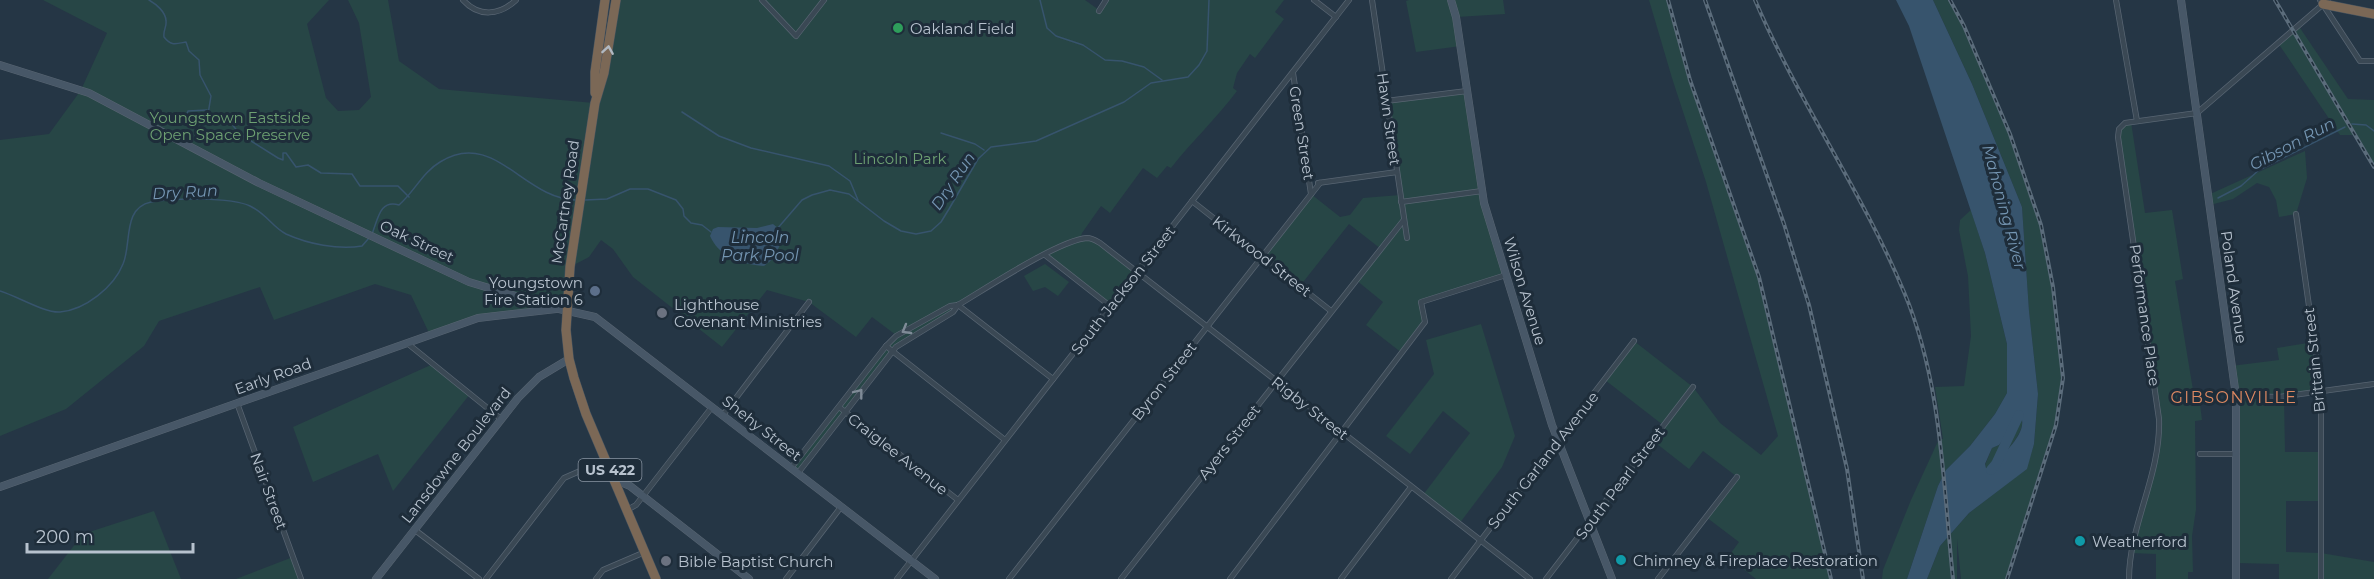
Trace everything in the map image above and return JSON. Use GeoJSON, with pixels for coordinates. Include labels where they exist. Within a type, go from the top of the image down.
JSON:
{"type":"FeatureCollection","features":[{"type":"Feature","properties":{"kind":"highway","name":"McCartney Road"},"geometry":{"type":"LineString","coordinates":[[563,309],[595,102],[595,72],[605,0]]}},
{"type":"Feature","properties":{"kind":"highway","name":"McCartney Road"},"geometry":{"type":"LineString","coordinates":[[595,102],[604,73],[616,0]]}},
{"type":"Feature","properties":{"kind":"highway"},"geometry":{"type":"LineString","coordinates":[[2324,1],[2374,14]]}},
{"type":"Feature","properties":{"kind":"highway","name":"US 422"},"geometry":{"type":"LineString","coordinates":[[563,309],[569,358],[580,396],[656,579]]}},
{"type":"Feature","properties":{"kind":"street"},"geometry":{"type":"LineString","coordinates":[[464,0],[475,10],[487,13],[502,10],[516,0]]}},
{"type":"Feature","properties":{"kind":"street"},"geometry":{"type":"LineString","coordinates":[[762,0],[796,36],[824,0]]}},
{"type":"Feature","properties":{"kind":"street"},"geometry":{"type":"LineString","coordinates":[[1099,11],[1106,0]]}},
{"type":"Feature","properties":{"kind":"street"},"geometry":{"type":"LineString","coordinates":[[1314,0],[1336,17]]}},
{"type":"Feature","properties":{"kind":"street","name":"South Jackson Street"},"geometry":{"type":"LineString","coordinates":[[897,579],[1349,0]]}},
{"type":"Feature","properties":{"kind":"street","name":"Hawn Street"},"geometry":{"type":"LineString","coordinates":[[1372,0],[1407,237]]}},
{"type":"Feature","properties":{"kind":"street","name":"Wilson Avenue"},"geometry":{"type":"LineString","coordinates":[[1451,0],[1456,16],[1482,191],[1557,441],[1612,579]]}},
{"type":"Feature","properties":{"kind":"street"},"geometry":{"type":"LineString","coordinates":[[2116,0],[2137,121],[2197,113],[2324,1],[2360,61],[2374,61]]}},
{"type":"Feature","properties":{"kind":"street","name":"Poland Avenue"},"geometry":{"type":"LineString","coordinates":[[2181,0],[2236,396],[2236,579]]}},
{"type":"Feature","properties":{"kind":"street","name":"Oak Street"},"geometry":{"type":"LineString","coordinates":[[0,65],[89,93],[259,183],[469,282],[563,309]]}},
{"type":"Feature","properties":{"kind":"street","name":"Green Street"},"geometry":{"type":"LineString","coordinates":[[1293,73],[1311,194]]}},
{"type":"Feature","properties":{"kind":"street"},"geometry":{"type":"LineString","coordinates":[[1386,100],[1467,91]]}},
{"type":"Feature","properties":{"kind":"street","name":"Performance Place"},"geometry":{"type":"LineString","coordinates":[[2129,579],[2131,555],[2155,466],[2160,430],[2118,137],[2121,125],[2137,121]]}},
{"type":"Feature","properties":{"kind":"street"},"geometry":{"type":"LineString","coordinates":[[1309,184],[1397,172]]}},
{"type":"Feature","properties":{"kind":"street","name":"Byron Street"},"geometry":{"type":"LineString","coordinates":[[1009,579],[1320,183]]}},
{"type":"Feature","properties":{"kind":"street"},"geometry":{"type":"LineString","coordinates":[[1401,202],[1482,191]]}},
{"type":"Feature","properties":{"kind":"street","name":"Kirkwood Street"},"geometry":{"type":"LineString","coordinates":[[1192,201],[1331,311]]}},
{"type":"Feature","properties":{"kind":"street","name":"Brittain Street"},"geometry":{"type":"LineString","coordinates":[[2296,214],[2321,391],[2320,579]]}},
{"type":"Feature","properties":{"kind":"street","name":"Ayers Street"},"geometry":{"type":"LineString","coordinates":[[1121,579],[1403,221]]}},
{"type":"Feature","properties":{"kind":"street","name":"Rigby Street"},"geometry":{"type":"LineString","coordinates":[[1045,255],[1075,241],[1090,238],[1100,243],[1530,579]]}},
{"type":"Feature","properties":{"kind":"street"},"geometry":{"type":"LineString","coordinates":[[791,468],[886,346],[909,328],[950,306],[958,305],[1045,255],[1110,306]]}},
{"type":"Feature","properties":{"kind":"street"},"geometry":{"type":"LineString","coordinates":[[1230,579],[1422,326],[1426,319],[1421,302],[1506,275]]}},
{"type":"Feature","properties":{"kind":"street"},"geometry":{"type":"LineString","coordinates":[[723,415],[809,302]]}},
{"type":"Feature","properties":{"kind":"street"},"geometry":{"type":"LineString","coordinates":[[798,473],[892,351],[902,341],[953,312],[958,305]]}},
{"type":"Feature","properties":{"kind":"street"},"geometry":{"type":"LineString","coordinates":[[958,305],[1053,379]]}},
{"type":"Feature","properties":{"kind":"street","name":"Early Road"},"geometry":{"type":"LineString","coordinates":[[0,487],[477,318],[563,309]]}},
{"type":"Feature","properties":{"kind":"street","name":"Shehy Street"},"geometry":{"type":"LineString","coordinates":[[563,309],[599,319],[935,579]]}},
{"type":"Feature","properties":{"kind":"street","name":"South Garland Avenue"},"geometry":{"type":"LineString","coordinates":[[1451,579],[1634,341]]}},
{"type":"Feature","properties":{"kind":"street"},"geometry":{"type":"LineString","coordinates":[[407,343],[501,419]]}},
{"type":"Feature","properties":{"kind":"street"},"geometry":{"type":"LineString","coordinates":[[886,346],[1005,440]]}},
{"type":"Feature","properties":{"kind":"street","name":"Lansdowne Boulevard"},"geometry":{"type":"LineString","coordinates":[[376,579],[501,419],[534,381],[569,358]]}},
{"type":"Feature","properties":{"kind":"street"},"geometry":{"type":"LineString","coordinates":[[2236,396],[2279,397],[2374,384]]}},
{"type":"Feature","properties":{"kind":"street","name":"South Pearl Street"},"geometry":{"type":"LineString","coordinates":[[1546,579],[1693,387]]}},
{"type":"Feature","properties":{"kind":"street","name":"Nair Street"},"geometry":{"type":"LineString","coordinates":[[237,403],[301,579]]}},
{"type":"Feature","properties":{"kind":"street"},"geometry":{"type":"LineString","coordinates":[[627,510],[636,505],[712,407]]}},
{"type":"Feature","properties":{"kind":"street","name":"Craiglee Avenue"},"geometry":{"type":"LineString","coordinates":[[839,407],[958,500]]}},
{"type":"Feature","properties":{"kind":"street"},"geometry":{"type":"LineString","coordinates":[[2200,454],[2237,454]]}},
{"type":"Feature","properties":{"kind":"street"},"geometry":{"type":"LineString","coordinates":[[486,579],[564,478],[605,460]]}},
{"type":"Feature","properties":{"kind":"street"},"geometry":{"type":"LineString","coordinates":[[1658,579],[1737,477]]}},
{"type":"Feature","properties":{"kind":"street"},"geometry":{"type":"LineString","coordinates":[[614,479],[630,486],[749,579]]}},
{"type":"Feature","properties":{"kind":"street"},"geometry":{"type":"LineString","coordinates":[[1341,579],[1411,487]]}},
{"type":"Feature","properties":{"kind":"street"},"geometry":{"type":"LineString","coordinates":[[786,579],[841,507]]}},
{"type":"Feature","properties":{"kind":"street"},"geometry":{"type":"LineString","coordinates":[[415,530],[479,579]]}},
{"type":"Feature","properties":{"kind":"street"},"geometry":{"type":"LineString","coordinates":[[596,579],[603,570],[645,552]]}},
{"type":"Feature","properties":{"kind":"green space"},"geometry":{"type":"Polygon","coordinates":[[[43,0],[329,0],[307,24],[326,98],[338,111],[359,110],[371,97],[359,23],[348,0],[388,0],[399,61],[439,89],[594,103],[616,0],[1085,0],[1099,10],[1106,0],[1284,0],[1275,12],[1284,19],[1255,58],[1250,54],[1237,73],[1233,88],[1237,91],[1171,168],[1167,166],[1157,178],[1143,168],[1110,213],[1101,206],[1082,233],[1080,239],[1090,238],[1137,272],[1110,306],[1045,255],[958,305],[953,312],[902,341],[798,473],[791,468],[896,335],[872,317],[856,337],[809,302],[767,290],[722,347],[633,277],[613,249],[601,240],[589,257],[570,267],[567,310],[488,316],[430,335],[411,295],[375,284],[274,320],[260,287],[159,321],[144,346],[66,409],[0,436],[0,140],[49,134],[81,90],[107,33],[43,0]]]}},
{"type":"Feature","properties":{"kind":"green space"},"geometry":{"type":"Polygon","coordinates":[[[1503,0],[1505,14],[1457,17],[1461,46],[1416,52],[1406,1],[1503,0]]]}},
{"type":"Feature","properties":{"kind":"green space"},"geometry":{"type":"Polygon","coordinates":[[[1649,0],[1668,0],[1690,80],[1759,277],[1831,579],[1756,579],[1728,557],[1739,542],[1706,517],[1736,476],[1703,451],[1689,469],[1652,440],[1663,425],[1605,380],[1634,341],[1693,387],[1720,423],[1761,455],[1778,436],[1706,182],[1649,0]]]}},
{"type":"Feature","properties":{"kind":"green space"},"geometry":{"type":"Polygon","coordinates":[[[1933,0],[1950,0],[1964,26],[2010,134],[2041,225],[2053,287],[2063,378],[2056,425],[2007,579],[1961,579],[1957,539],[1957,579],[1927,579],[1940,546],[1969,513],[2026,469],[2034,444],[2038,394],[2029,312],[2022,207],[1972,84],[1933,0]]]}},
{"type":"Feature","properties":{"kind":"green space"},"geometry":{"type":"Polygon","coordinates":[[[2298,25],[2348,99],[2374,100],[2374,167],[2354,135],[2340,135],[2278,43],[2298,25]]]}},
{"type":"Feature","properties":{"kind":"green space"},"geometry":{"type":"Polygon","coordinates":[[[1467,91],[1479,176],[1506,275],[1421,302],[1426,319],[1402,353],[1366,325],[1383,302],[1356,280],[1381,249],[1349,224],[1300,286],[1262,256],[1311,194],[1340,217],[1350,215],[1363,198],[1400,195],[1386,101],[1467,91]]]}},
{"type":"Feature","properties":{"kind":"green space"},"geometry":{"type":"Polygon","coordinates":[[[2131,122],[2145,213],[2172,210],[2183,279],[2175,281],[2194,396],[2199,396],[2202,420],[2195,421],[2196,509],[2192,536],[2193,572],[2188,572],[2188,579],[2156,579],[2156,554],[2131,553],[2151,483],[2160,430],[2118,133],[2125,123],[2131,122]]]}},
{"type":"Feature","properties":{"kind":"green space"},"geometry":{"type":"Polygon","coordinates":[[[2305,151],[2307,178],[2296,214],[2279,217],[2276,200],[2269,187],[2257,183],[2233,199],[2210,205],[2208,195],[2305,151]]]}},
{"type":"Feature","properties":{"kind":"green space"},"geometry":{"type":"Polygon","coordinates":[[[1971,210],[1985,253],[2007,344],[2007,393],[1995,414],[1970,446],[1946,470],[1938,486],[1907,579],[1882,579],[1883,570],[1911,500],[1939,439],[1943,439],[1935,387],[1964,386],[1971,336],[1968,276],[1959,230],[1960,220],[1971,210]]]}},
{"type":"Feature","properties":{"kind":"green space"},"geometry":{"type":"Polygon","coordinates":[[[1045,264],[1069,282],[1058,296],[1045,287],[1033,291],[1024,276],[1045,264]]]}},
{"type":"Feature","properties":{"kind":"green space"},"geometry":{"type":"Polygon","coordinates":[[[1481,324],[1515,436],[1502,467],[1459,524],[1423,495],[1470,433],[1443,411],[1410,454],[1386,436],[1434,374],[1426,340],[1481,324]]]}},
{"type":"Feature","properties":{"kind":"green space"},"geometry":{"type":"Polygon","coordinates":[[[2314,342],[2321,391],[2284,396],[2285,452],[2321,452],[2321,501],[2286,501],[2286,552],[2321,553],[2374,562],[2374,579],[2279,579],[2279,564],[2236,563],[2237,454],[2231,366],[2279,360],[2277,348],[2314,342]]]}},
{"type":"Feature","properties":{"kind":"green space"},"geometry":{"type":"Polygon","coordinates":[[[433,364],[470,394],[393,491],[378,454],[313,482],[293,427],[433,364]]]}},
{"type":"Feature","properties":{"kind":"green space"},"geometry":{"type":"Polygon","coordinates":[[[2019,420],[2022,420],[2022,426],[2016,439],[1990,469],[1986,468],[1985,465],[1992,448],[1999,445],[2019,420]]]}},
{"type":"Feature","properties":{"kind":"green space"},"geometry":{"type":"Polygon","coordinates":[[[154,511],[181,579],[48,579],[83,534],[154,511]]]}},
{"type":"Feature","properties":{"kind":"green space"},"geometry":{"type":"Polygon","coordinates":[[[293,557],[301,579],[236,579],[293,557]]]}},
{"type":"Feature","properties":{"kind":"water"},"geometry":{"type":"Polygon","coordinates":[[[1896,0],[1933,0],[1972,84],[2022,207],[2029,311],[2038,394],[2034,444],[2027,469],[1969,513],[1940,546],[1927,579],[1907,579],[1938,486],[1946,470],[1970,446],[1995,414],[2007,393],[2007,344],[1985,253],[1909,26],[1896,0]],[[2019,420],[1999,445],[1992,448],[1985,464],[1986,468],[1990,468],[2016,439],[2020,433],[2022,420],[2019,420]]]}},
{"type":"Feature","properties":{"kind":"water","name":"Lincoln Park Pool"},"geometry":{"type":"Polygon","coordinates":[[[773,224],[785,234],[774,258],[764,266],[748,264],[726,255],[714,244],[710,236],[713,229],[718,227],[757,228],[773,224]]]}},
{"type":"Feature","properties":{"kind":"waterway"},"geometry":{"type":"LineString","coordinates":[[149,0],[162,11],[166,18],[164,37],[174,44],[186,42],[189,51],[199,60],[200,75],[211,96],[208,114],[224,115],[240,134],[278,158],[283,160],[283,153],[286,153],[296,167],[308,165],[321,173],[352,174],[360,186],[398,186],[409,197]]}},
{"type":"Feature","properties":{"kind":"waterway"},"geometry":{"type":"LineString","coordinates":[[1040,0],[1047,28],[1056,36],[1083,45],[1105,60],[1122,61],[1144,67],[1162,80]]}},
{"type":"Feature","properties":{"kind":"waterway","name":"Dry Run"},"geometry":{"type":"LineString","coordinates":[[777,229],[802,200],[830,190],[849,194],[901,231],[916,234],[931,231],[941,222],[978,159],[991,147],[1036,141],[1124,102],[1151,83],[1188,77],[1199,65],[1207,51],[1209,0]]}},
{"type":"Feature","properties":{"kind":"waterway"},"geometry":{"type":"LineString","coordinates":[[151,113],[180,122],[184,121],[188,111],[207,110]]}},
{"type":"Feature","properties":{"kind":"waterway"},"geometry":{"type":"LineString","coordinates":[[682,112],[719,136],[751,148],[829,166],[850,181],[858,200]]}},
{"type":"Feature","properties":{"kind":"waterway","name":"Gibson Run"},"geometry":{"type":"LineString","coordinates":[[2352,124],[2366,125],[2374,131]]}},
{"type":"Feature","properties":{"kind":"waterway","name":"Gibson Run"},"geometry":{"type":"LineString","coordinates":[[2218,198],[2241,186],[2259,170],[2345,127]]}},
{"type":"Feature","properties":{"kind":"waterway"},"geometry":{"type":"LineString","coordinates":[[941,133],[975,144],[984,150]]}},
{"type":"Feature","properties":{"kind":"waterway","name":"Dry Run"},"geometry":{"type":"LineString","coordinates":[[372,234],[384,208],[388,205],[399,205],[434,166],[459,154],[477,154],[493,159],[541,189],[558,197],[577,200]]}},
{"type":"Feature","properties":{"kind":"waterway","name":"Dry Run"},"geometry":{"type":"LineString","coordinates":[[585,200],[607,199],[630,189],[648,189],[676,200],[683,209],[684,216],[691,223],[702,225],[711,232]]}},
{"type":"Feature","properties":{"kind":"waterway","name":"Dry Run"},"geometry":{"type":"LineString","coordinates":[[0,291],[54,312],[70,310],[89,302],[106,289],[119,273],[126,256],[132,219],[136,211],[151,202],[201,199],[241,203],[256,209],[286,234],[323,245],[362,246],[369,238]]}},
{"type":"Feature","properties":{"kind":"waterway","name":"Mahoning River"},"geometry":{"type":"LineString","coordinates":[[1991,470],[2019,415]]}},
{"type":"Feature","properties":{"kind":"railway"},"geometry":{"type":"LineString","coordinates":[[1668,0],[1690,80],[1759,277],[1831,579]]}},
{"type":"Feature","properties":{"kind":"railway"},"geometry":{"type":"LineString","coordinates":[[1705,0],[1784,224],[1809,305],[1847,469],[1863,579]]}},
{"type":"Feature","properties":{"kind":"railway"},"geometry":{"type":"LineString","coordinates":[[1755,0],[1791,74],[1869,218],[1904,292],[1917,326],[1934,397],[1953,579]]}},
{"type":"Feature","properties":{"kind":"railway"},"geometry":{"type":"LineString","coordinates":[[1950,0],[1964,26],[2010,134],[2041,225],[2053,287],[2063,378],[2056,425],[2007,579]]}},
{"type":"Feature","properties":{"kind":"railway"},"geometry":{"type":"LineString","coordinates":[[2275,0],[2374,167]]}},
{"type":"Feature","properties":{"kind":"place","name":"Oakland Field"},"geometry":{"type":"Point","coordinates":[898,28]}},
{"type":"Feature","properties":{"kind":"place","name":"Youngstown Fire Station 6"},"geometry":{"type":"Point","coordinates":[595,291]}},
{"type":"Feature","properties":{"kind":"place","name":"Lighthouse Covenant Ministries"},"geometry":{"type":"Point","coordinates":[662,313]}},
{"type":"Feature","properties":{"kind":"place","name":"Weatherford"},"geometry":{"type":"Point","coordinates":[2080,541]}},
{"type":"Feature","properties":{"kind":"place","name":"Chimney & Fireplace Restoration"},"geometry":{"type":"Point","coordinates":[1621,560]}},
{"type":"Feature","properties":{"kind":"place","name":"Bible Baptist Church"},"geometry":{"type":"Point","coordinates":[666,561]}},
{"type":"Feature","properties":{"kind":"district","name":"GIBSONVILLE"},"geometry":{"type":"Point","coordinates":[2234,397]}},
{"type":"Feature","properties":{"kind":"park label","name":"Youngstown Eastside Open Space Preserve"},"geometry":{"type":"Point","coordinates":[230,126]}},
{"type":"Feature","properties":{"kind":"park label","name":"Lincoln Park"},"geometry":{"type":"Point","coordinates":[900,158]}}]}
